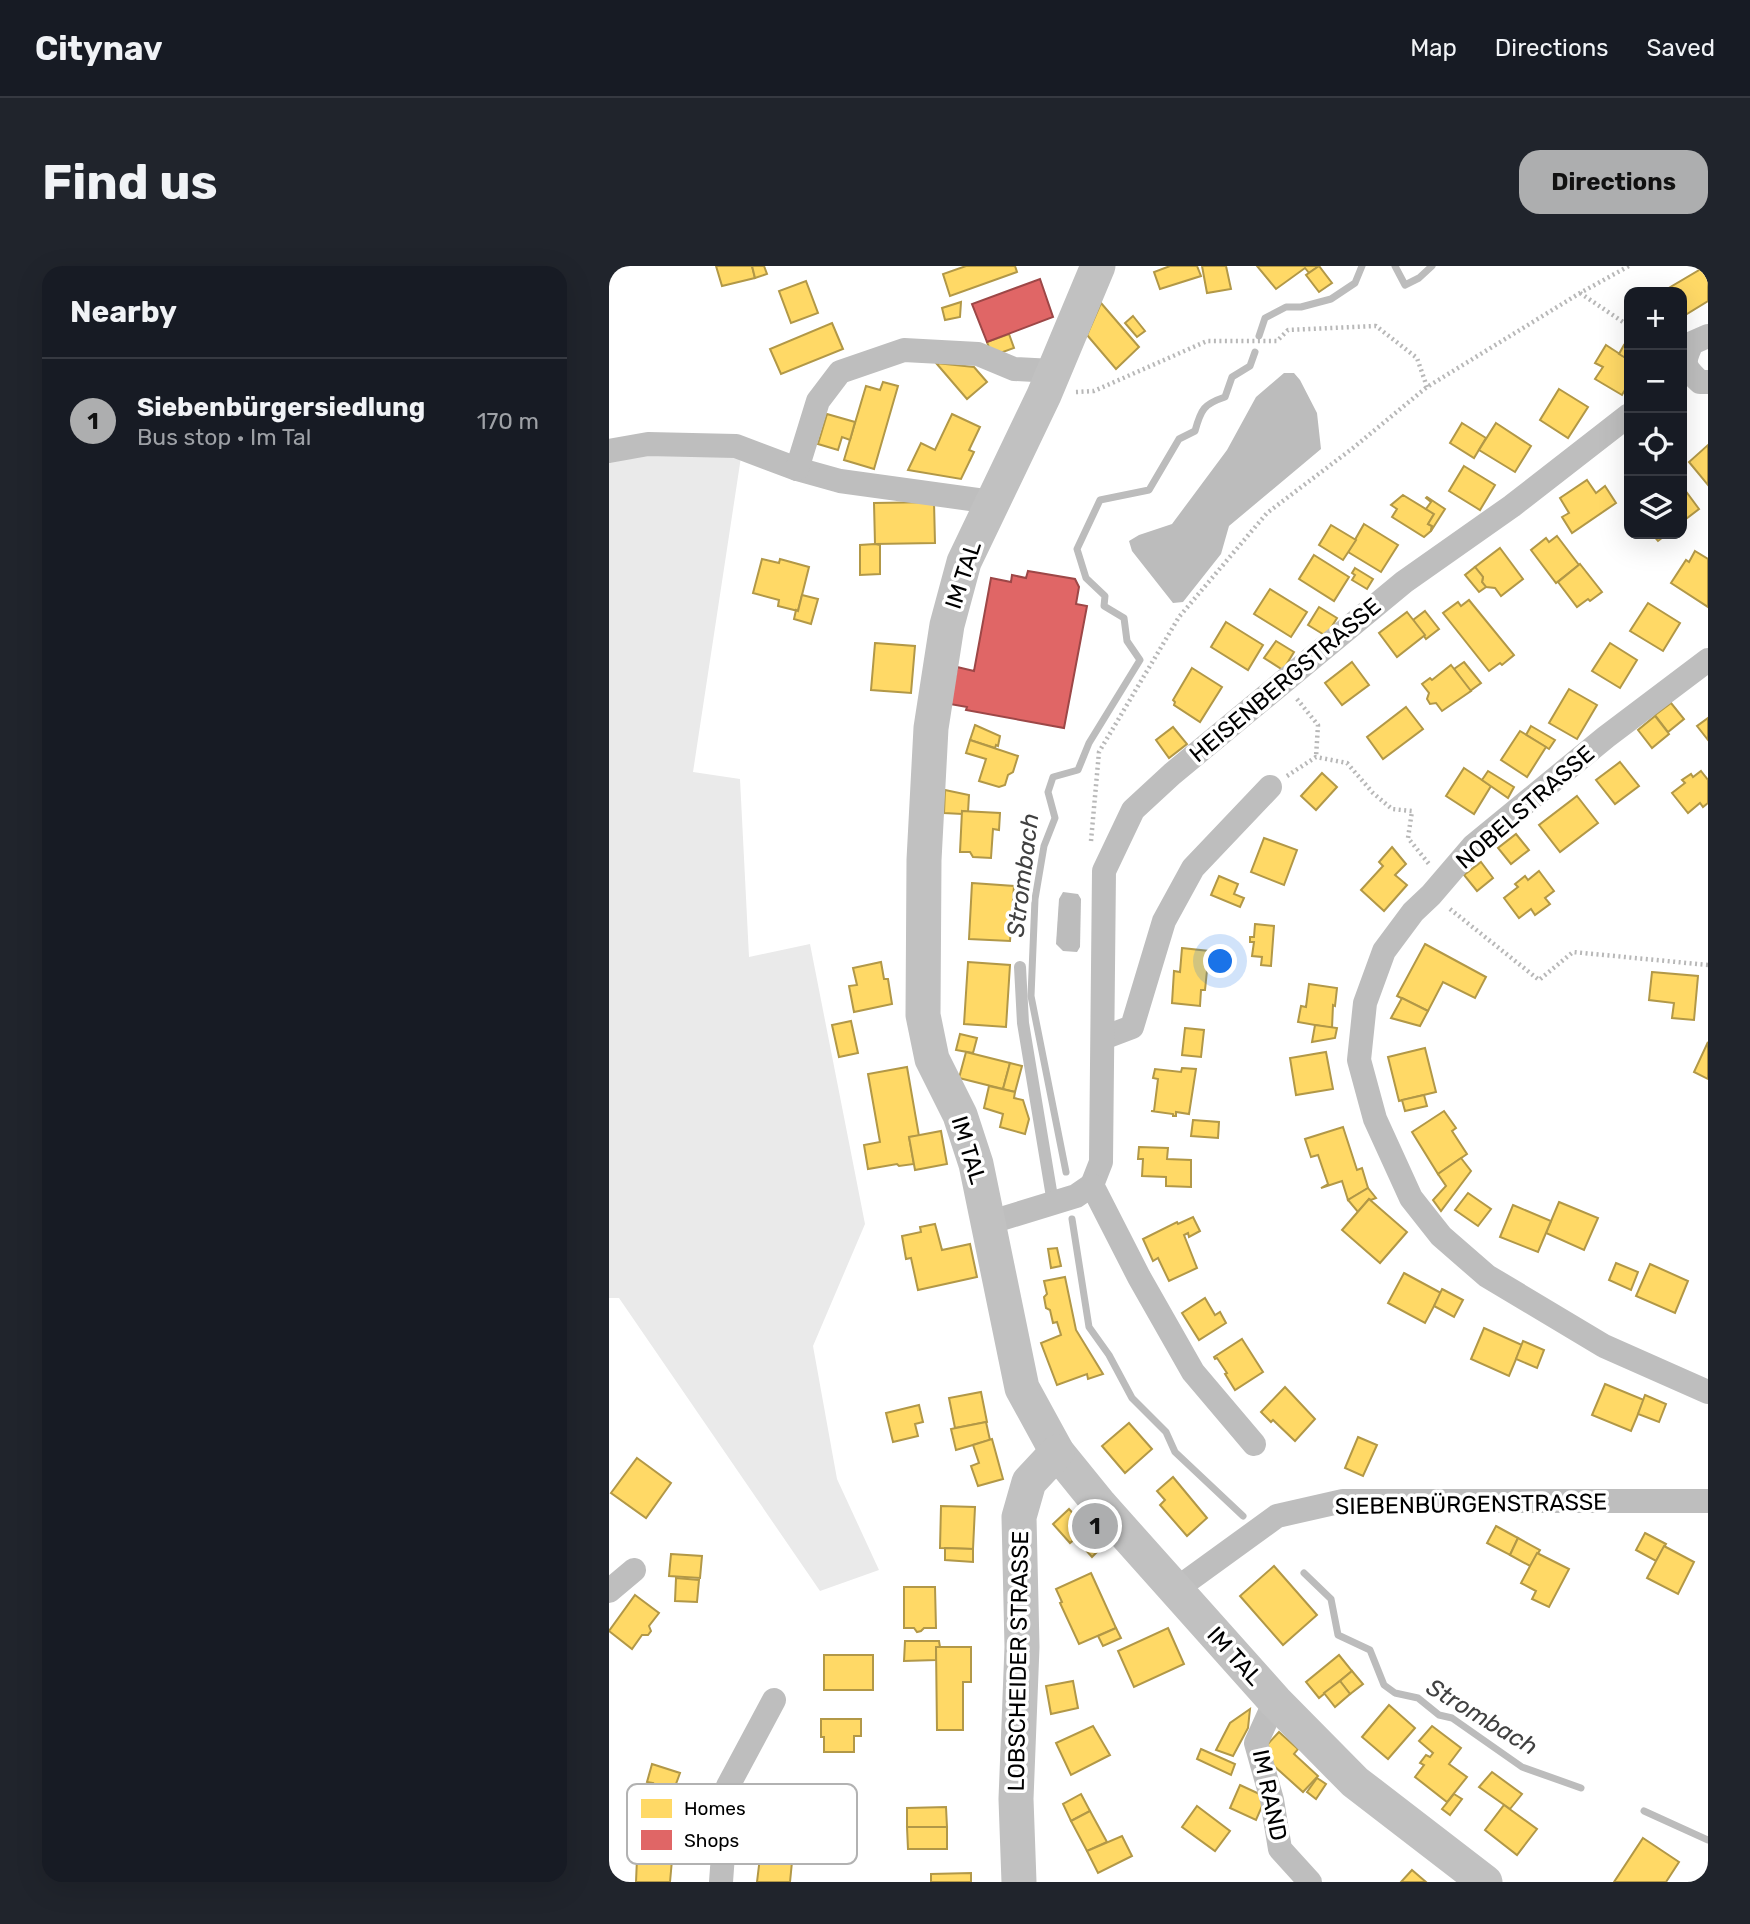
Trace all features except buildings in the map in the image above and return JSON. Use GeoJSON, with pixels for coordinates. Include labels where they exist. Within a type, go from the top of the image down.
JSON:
{"type":"FeatureCollection","features":[{"type":"Feature","properties":{"kind":"main road","name":"IM TAL"},"geometry":{"type":"LineString","coordinates":[[1098,266],[1049,383],[964,562],[947,625],[931,728],[924,860],[923,1016],[932,1059],[960,1115],[976,1164],[1022,1388],[1057,1452],[1100,1505],[1275,1701],[1355,1782],[1485,1882]]}},
{"type":"Feature","properties":{"kind":"main road","name":"LOBSCHEIDER STRASSE"},"geometry":{"type":"LineString","coordinates":[[1019,1882],[1016,1799],[1022,1647],[1019,1517],[1029,1482],[1057,1452]]}},
{"type":"Feature","properties":{"kind":"street"},"geometry":{"type":"LineString","coordinates":[[1692,375],[1685,358],[1692,343],[1708,336]]}},
{"type":"Feature","properties":{"kind":"street"},"geometry":{"type":"LineString","coordinates":[[797,469],[818,401],[840,372],[904,351],[978,354],[1049,383]]}},
{"type":"Feature","properties":{"kind":"street","name":"HEISENBERGSTRASSE"},"geometry":{"type":"LineString","coordinates":[[1092,1185],[1101,1162],[1104,871],[1133,810],[1172,774],[1404,582],[1512,506],[1624,419]]}},
{"type":"Feature","properties":{"kind":"street"},"geometry":{"type":"LineString","coordinates":[[609,451],[648,444],[736,446],[797,469],[840,481],[992,502]]}},
{"type":"Feature","properties":{"kind":"street","name":"NOBELSTRASSE"},"geometry":{"type":"LineString","coordinates":[[1708,660],[1606,737],[1473,846],[1413,912],[1384,951],[1365,1003],[1359,1060],[1375,1119],[1411,1198],[1441,1236],[1487,1276],[1604,1346],[1708,1392]]}},
{"type":"Feature","properties":{"kind":"street"},"geometry":{"type":"LineString","coordinates":[[1103,1038],[1132,1027],[1164,921],[1193,868],[1270,787]]}},
{"type":"Feature","properties":{"kind":"street"},"geometry":{"type":"LineString","coordinates":[[988,1223],[1076,1196],[1092,1185],[1193,1372],[1254,1444]]}},
{"type":"Feature","properties":{"kind":"street","name":"SIEBENBÜRGENSTRASSE"},"geometry":{"type":"LineString","coordinates":[[1175,1590],[1277,1516],[1343,1501],[1708,1501]]}},
{"type":"Feature","properties":{"kind":"street"},"geometry":{"type":"LineString","coordinates":[[609,1591],[633,1570]]}},
{"type":"Feature","properties":{"kind":"street"},"geometry":{"type":"LineString","coordinates":[[729,1784],[774,1700]]}},
{"type":"Feature","properties":{"kind":"street","name":"IM RAND"},"geometry":{"type":"LineString","coordinates":[[1275,1701],[1256,1743],[1272,1800],[1280,1849],[1310,1882]]}},
{"type":"Feature","properties":{"kind":"street"},"geometry":{"type":"LineString","coordinates":[[721,1882],[722,1864]]}},
{"type":"Feature","properties":{"kind":"lane"},"geometry":{"type":"LineString","coordinates":[[1020,967],[1023,1023],[1053,1203]]}},
{"type":"Feature","properties":{"kind":"path"},"geometry":{"type":"LineString","coordinates":[[1104,871],[1090,853],[1099,752],[1179,617],[1267,513],[1353,448],[1427,387],[1629,266]]}},
{"type":"Feature","properties":{"kind":"path"},"geometry":{"type":"LineString","coordinates":[[1580,293],[1624,323]]}},
{"type":"Feature","properties":{"kind":"path"},"geometry":{"type":"LineString","coordinates":[[1049,383],[1094,391],[1207,341],[1277,341],[1288,330],[1376,326],[1417,358],[1427,387]]}},
{"type":"Feature","properties":{"kind":"path"},"geometry":{"type":"LineString","coordinates":[[1295,695],[1318,724],[1316,757]]}},
{"type":"Feature","properties":{"kind":"path"},"geometry":{"type":"LineString","coordinates":[[1270,787],[1316,757],[1347,763],[1373,793],[1392,809],[1412,811],[1408,838],[1429,864]]}},
{"type":"Feature","properties":{"kind":"path"},"geometry":{"type":"LineString","coordinates":[[1450,909],[1539,980],[1573,952],[1708,965]]}},
{"type":"Feature","properties":{"kind":"shaded area"},"geometry":{"type":"Polygon","coordinates":[[[1284,373],[1294,373],[1300,380],[1317,413],[1321,449],[1229,526],[1221,554],[1183,602],[1173,603],[1132,551],[1129,541],[1172,524],[1227,450],[1256,397],[1284,373]]]}},
{"type":"Feature","properties":{"kind":"shaded area"},"geometry":{"type":"Polygon","coordinates":[[[647,454],[741,457],[693,772],[740,779],[749,957],[810,944],[865,1224],[813,1346],[837,1479],[879,1570],[820,1591],[619,1298],[609,1298],[609,462],[647,454]]]}},
{"type":"Feature","properties":{"kind":"shaded area"},"geometry":{"type":"Polygon","coordinates":[[[1063,892],[1078,894],[1081,899],[1080,947],[1077,952],[1063,951],[1056,944],[1059,899],[1063,892]]]}},
{"type":"Feature","properties":{"kind":"waterway","name":"Strombach"},"geometry":{"type":"LineString","coordinates":[[1259,336],[1265,318],[1286,307],[1301,307],[1331,299],[1355,283],[1362,266]]}},
{"type":"Feature","properties":{"kind":"waterway","name":"Strombach"},"geometry":{"type":"LineString","coordinates":[[1395,266],[1405,285],[1419,278],[1432,266]]}},
{"type":"Feature","properties":{"kind":"waterway","name":"Strombach"},"geometry":{"type":"LineString","coordinates":[[1066,1172],[1031,996],[1035,899],[1044,846],[1055,818],[1048,792],[1053,777],[1078,770],[1089,743],[1140,660],[1127,641],[1124,618],[1104,606],[1105,596],[1086,578],[1077,549],[1100,500],[1149,490],[1179,439],[1195,431],[1199,417],[1208,405],[1225,397],[1232,377],[1250,366],[1255,352]]}},
{"type":"Feature","properties":{"kind":"waterway","name":"Strombach"},"geometry":{"type":"LineString","coordinates":[[1072,1219],[1089,1327],[1109,1355],[1132,1398],[1166,1432],[1175,1452],[1243,1516]]}},
{"type":"Feature","properties":{"kind":"waterway","name":"Strombach"},"geometry":{"type":"LineString","coordinates":[[1304,1573],[1331,1599],[1338,1635],[1370,1650],[1384,1685],[1395,1693],[1418,1698],[1439,1715],[1452,1718],[1522,1767],[1581,1788]]}},
{"type":"Feature","properties":{"kind":"waterway","name":"Strombach"},"geometry":{"type":"LineString","coordinates":[[1644,1811],[1708,1840]]}},
{"type":"Feature","properties":{"kind":"place","name":"Siebenbürgersiedlung"},"geometry":{"type":"Point","coordinates":[1095,1526]}}]}
